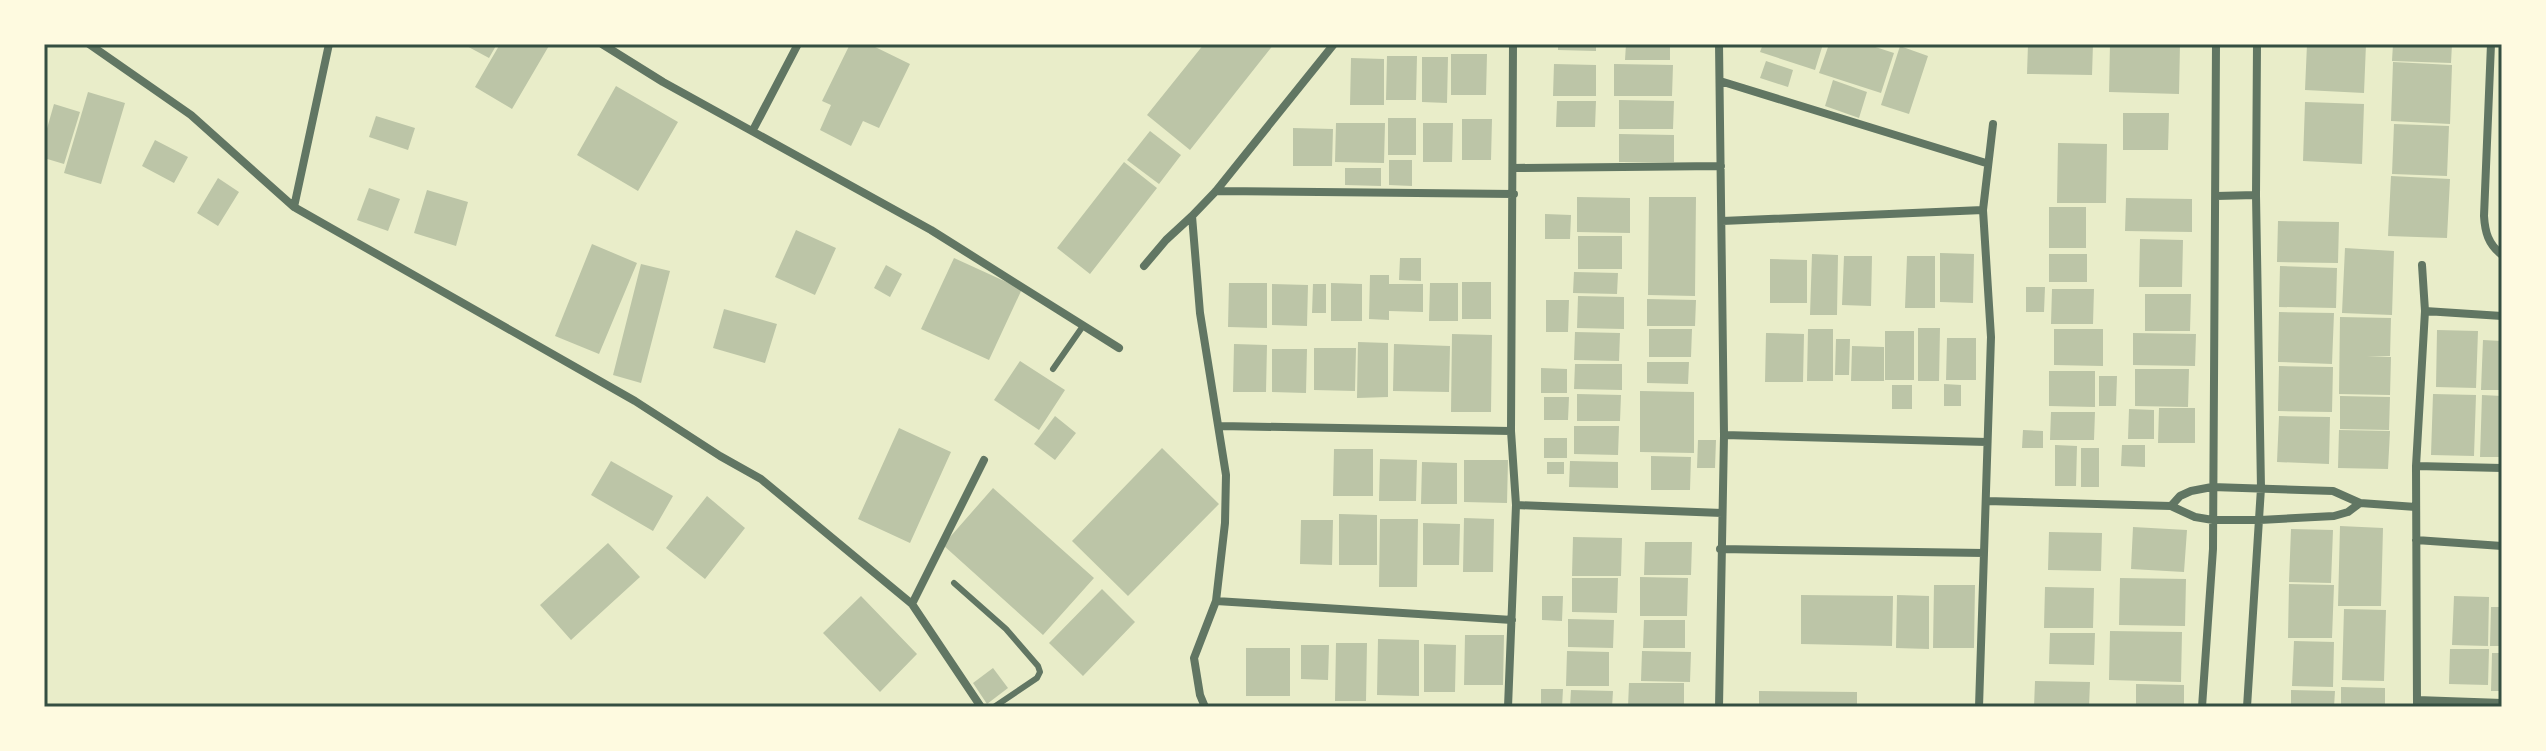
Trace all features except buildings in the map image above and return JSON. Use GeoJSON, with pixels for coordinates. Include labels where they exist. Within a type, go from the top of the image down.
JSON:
{"type":"FeatureCollection","features":[{"type":"Feature","properties":{"kind":"street"},"geometry":{"type":"LineString","coordinates":[[89,44],[191,115],[294,207],[597,379],[761,479],[912,604],[981,707]]}},
{"type":"Feature","properties":{"kind":"street"},"geometry":{"type":"LineString","coordinates":[[294,207],[329,44]]}},
{"type":"Feature","properties":{"kind":"street"},"geometry":{"type":"LineString","coordinates":[[602,44],[663,82],[931,230],[1119,348]]}},
{"type":"Feature","properties":{"kind":"street"},"geometry":{"type":"LineString","coordinates":[[753,130],[798,44]]}},
{"type":"Feature","properties":{"kind":"street"},"geometry":{"type":"LineString","coordinates":[[1144,266],[1216,191],[1334,44]]}},
{"type":"Feature","properties":{"kind":"street"},"geometry":{"type":"LineString","coordinates":[[1508,707],[1516,505],[1511,431],[1513,44]]}},
{"type":"Feature","properties":{"kind":"street"},"geometry":{"type":"LineString","coordinates":[[1719,44],[1724,435],[1719,707]]}},
{"type":"Feature","properties":{"kind":"street"},"geometry":{"type":"LineString","coordinates":[[2202,707],[2213,520],[2216,44]]}},
{"type":"Feature","properties":{"kind":"street"},"geometry":{"type":"LineString","coordinates":[[2247,707],[2261,488],[2257,44]]}},
{"type":"Feature","properties":{"kind":"street"},"geometry":{"type":"LineString","coordinates":[[2491,44],[2485,232],[2493,248],[2502,255]]}},
{"type":"Feature","properties":{"kind":"street"},"geometry":{"type":"LineString","coordinates":[[1720,81],[1986,163]]}},
{"type":"Feature","properties":{"kind":"street"},"geometry":{"type":"LineString","coordinates":[[2491,93],[2502,93]]}},
{"type":"Feature","properties":{"kind":"street"},"geometry":{"type":"LineString","coordinates":[[1979,707],[1991,337],[1983,210],[1986,163],[1993,124]]}},
{"type":"Feature","properties":{"kind":"street"},"geometry":{"type":"LineString","coordinates":[[1513,168],[1721,166]]}},
{"type":"Feature","properties":{"kind":"street"},"geometry":{"type":"LineString","coordinates":[[1216,191],[1514,194]]}},
{"type":"Feature","properties":{"kind":"street"},"geometry":{"type":"LineString","coordinates":[[2216,196],[2256,195]]}},
{"type":"Feature","properties":{"kind":"street"},"geometry":{"type":"LineString","coordinates":[[1722,221],[1983,210]]}},
{"type":"Feature","properties":{"kind":"street"},"geometry":{"type":"LineString","coordinates":[[1192,216],[1207,367],[1220,426],[1226,475],[1225,523],[1216,601],[1194,658],[1205,707]]}},
{"type":"Feature","properties":{"kind":"street"},"geometry":{"type":"LineString","coordinates":[[2422,265],[2425,311],[2416,466],[2417,704],[2502,703]]}},
{"type":"Feature","properties":{"kind":"street"},"geometry":{"type":"LineString","coordinates":[[2425,311],[2502,316]]}},
{"type":"Feature","properties":{"kind":"street"},"geometry":{"type":"LineString","coordinates":[[1220,426],[1511,431]]}},
{"type":"Feature","properties":{"kind":"street"},"geometry":{"type":"LineString","coordinates":[[1724,435],[1987,442]]}},
{"type":"Feature","properties":{"kind":"street"},"geometry":{"type":"LineString","coordinates":[[912,604],[984,460]]}},
{"type":"Feature","properties":{"kind":"street"},"geometry":{"type":"LineString","coordinates":[[2416,466],[2502,468]]}},
{"type":"Feature","properties":{"kind":"street"},"geometry":{"type":"LineString","coordinates":[[2171,506],[2180,496],[2212,487],[2333,491],[2360,503],[2416,507]]}},
{"type":"Feature","properties":{"kind":"street"},"geometry":{"type":"LineString","coordinates":[[1986,501],[2171,506],[2195,517],[2213,520],[2334,516],[2348,512],[2360,503]]}},
{"type":"Feature","properties":{"kind":"street"},"geometry":{"type":"LineString","coordinates":[[1516,505],[1722,513]]}},
{"type":"Feature","properties":{"kind":"street"},"geometry":{"type":"LineString","coordinates":[[2416,540],[2502,546]]}},
{"type":"Feature","properties":{"kind":"street"},"geometry":{"type":"LineString","coordinates":[[1720,549],[1984,553]]}},
{"type":"Feature","properties":{"kind":"street"},"geometry":{"type":"LineString","coordinates":[[1216,601],[1512,620]]}},
{"type":"Feature","properties":{"kind":"lane"},"geometry":{"type":"LineString","coordinates":[[1053,369],[1083,326]]}},
{"type":"Feature","properties":{"kind":"lane"},"geometry":{"type":"LineString","coordinates":[[954,583],[1006,629],[1040,672],[1037,678],[994,707]]}}]}
